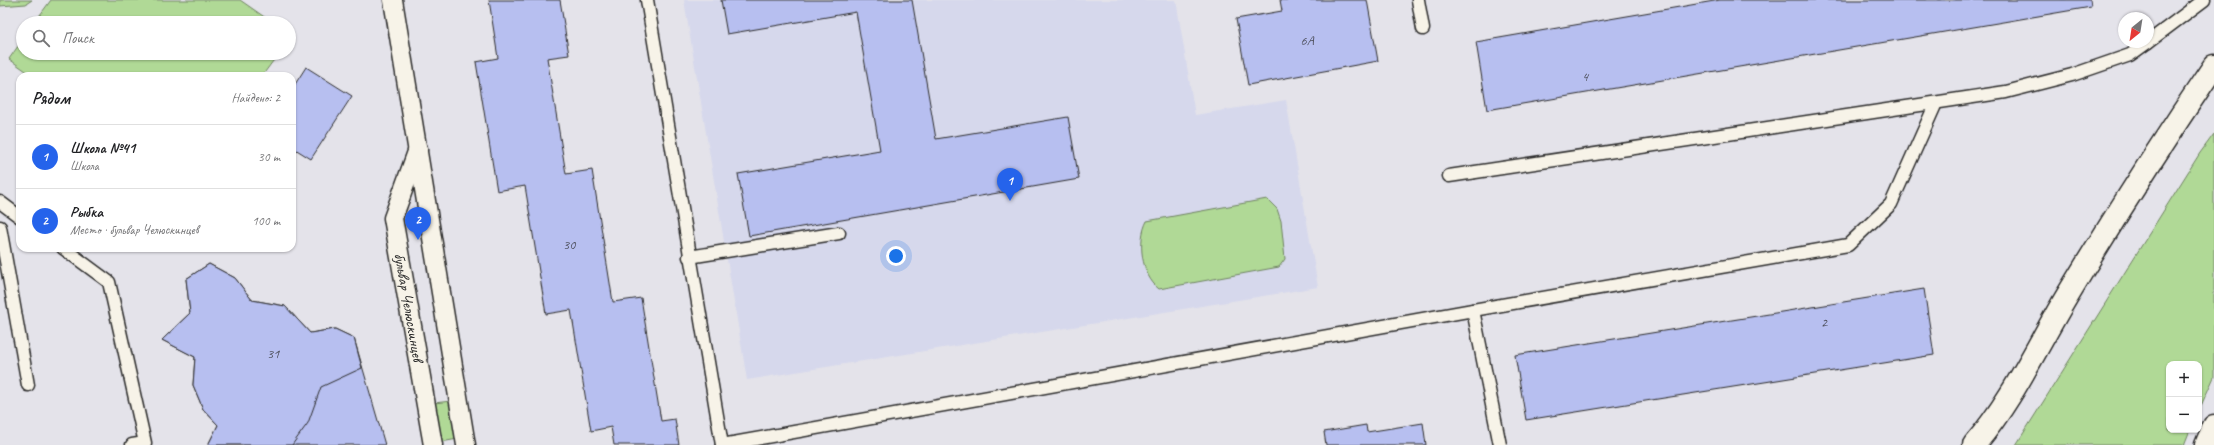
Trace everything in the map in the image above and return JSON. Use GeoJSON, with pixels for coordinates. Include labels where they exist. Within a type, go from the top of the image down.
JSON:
{"type":"FeatureCollection","features":[{"type":"Feature","properties":{"kind":"street","name":"бульвар Челюскинцев"},"geometry":{"type":"LineString","coordinates":[[394,0],[466,445]]}},
{"type":"Feature","properties":{"kind":"street"},"geometry":{"type":"LineString","coordinates":[[1974,445],[1994,421],[2080,276],[2214,66]]}},
{"type":"Feature","properties":{"kind":"street","name":"бульвар Челюскинцев"},"geometry":{"type":"LineString","coordinates":[[418,149],[393,218],[434,445]]}},
{"type":"Feature","properties":{"kind":"street"},"geometry":{"type":"LineString","coordinates":[[2206,445],[2214,426]]}},
{"type":"Feature","properties":{"kind":"lane"},"geometry":{"type":"LineString","coordinates":[[647,0],[689,257],[722,445],[1474,310],[1848,245],[1891,204],[1936,103]]}},
{"type":"Feature","properties":{"kind":"lane"},"geometry":{"type":"LineString","coordinates":[[1418,0],[1423,29]]}},
{"type":"Feature","properties":{"kind":"lane"},"geometry":{"type":"LineString","coordinates":[[2154,38],[2204,0]]}},
{"type":"Feature","properties":{"kind":"lane"},"geometry":{"type":"LineString","coordinates":[[1449,176],[2006,92],[2072,75],[2130,55],[2140,48]]}},
{"type":"Feature","properties":{"kind":"lane"},"geometry":{"type":"LineString","coordinates":[[0,202],[16,213]]}},
{"type":"Feature","properties":{"kind":"lane"},"geometry":{"type":"LineString","coordinates":[[0,227],[28,385]]}},
{"type":"Feature","properties":{"kind":"lane"},"geometry":{"type":"LineString","coordinates":[[689,257],[839,234]]}},
{"type":"Feature","properties":{"kind":"lane"},"geometry":{"type":"LineString","coordinates":[[68,252],[109,282],[145,443],[132,445]]}},
{"type":"Feature","properties":{"kind":"lane"},"geometry":{"type":"LineString","coordinates":[[1474,310],[1500,445]]}},
{"type":"Feature","properties":{"kind":"shaded area"},"geometry":{"type":"Polygon","coordinates":[[[684,0],[1176,0],[1195,115],[1286,100],[1318,287],[747,380],[684,0]]]}},
{"type":"Feature","properties":{"kind":"green space"},"geometry":{"type":"Polygon","coordinates":[[[0,0],[32,0],[26,4],[0,6],[0,0]]]}},
{"type":"Feature","properties":{"kind":"green space"},"geometry":{"type":"Polygon","coordinates":[[[51,0],[240,0],[263,16],[39,16],[51,0]]]}},
{"type":"Feature","properties":{"kind":"green space"},"geometry":{"type":"Polygon","coordinates":[[[16,49],[16,60],[274,60],[265,72],[27,72],[9,59],[16,49]]]}},
{"type":"Feature","properties":{"kind":"green space"},"geometry":{"type":"Polygon","coordinates":[[[2214,134],[2214,377],[2202,403],[2202,361],[2166,361],[2166,433],[2189,433],[2184,445],[2016,445],[2200,153],[2214,134]]]}},
{"type":"Feature","properties":{"kind":"green space"},"geometry":{"type":"Polygon","coordinates":[[[1267,199],[1277,209],[1281,221],[1285,259],[1279,267],[1159,289],[1153,283],[1148,275],[1142,257],[1142,238],[1147,221],[1267,199]]]}},
{"type":"Feature","properties":{"kind":"green space"},"geometry":{"type":"Polygon","coordinates":[[[451,401],[458,439],[441,442],[434,403],[451,401]]]}},
{"type":"Feature","properties":{"kind":"building"},"geometry":{"type":"Polygon","coordinates":[[[489,0],[560,0],[569,55],[547,58],[566,174],[592,170],[613,302],[641,298],[661,421],[675,419],[679,445],[614,445],[611,427],[591,431],[571,310],[546,314],[525,186],[497,191],[476,62],[498,58],[489,0]]]}},
{"type":"Feature","properties":{"kind":"building"},"geometry":{"type":"Polygon","coordinates":[[[721,0],[912,0],[936,139],[1068,117],[1079,179],[749,236],[738,174],[880,150],[856,12],[727,34],[721,0]]]}},
{"type":"Feature","properties":{"kind":"building"},"geometry":{"type":"Polygon","coordinates":[[[1280,0],[1367,0],[1378,61],[1248,85],[1236,19],[1282,11],[1280,0]]]}},
{"type":"Feature","properties":{"kind":"building"},"geometry":{"type":"Polygon","coordinates":[[[1720,0],[2090,0],[2091,7],[1487,110],[1476,42],[1720,0]]]}},
{"type":"Feature","properties":{"kind":"building"},"geometry":{"type":"Polygon","coordinates":[[[306,67],[352,96],[311,159],[296,150],[296,83],[306,67]]]}},
{"type":"Feature","properties":{"kind":"building"},"geometry":{"type":"Polygon","coordinates":[[[209,264],[235,278],[252,300],[285,306],[310,333],[335,329],[354,338],[385,445],[208,445],[218,425],[203,409],[193,385],[195,357],[162,340],[190,313],[186,279],[209,264]]]}},
{"type":"Feature","properties":{"kind":"building"},"geometry":{"type":"Polygon","coordinates":[[[209,264],[235,278],[252,300],[285,306],[310,333],[335,329],[354,338],[362,368],[321,387],[308,423],[292,445],[208,445],[218,425],[203,409],[193,385],[195,357],[162,340],[190,313],[186,279],[209,264]]]}},
{"type":"Feature","properties":{"kind":"building"},"geometry":{"type":"Polygon","coordinates":[[[1924,289],[1934,355],[1526,420],[1515,355],[1924,289]]]}},
{"type":"Feature","properties":{"kind":"building"},"geometry":{"type":"Polygon","coordinates":[[[1423,423],[1426,445],[1326,445],[1324,432],[1366,425],[1367,432],[1423,423]]]}},
{"type":"Feature","properties":{"kind":"place","name":"Школа №41"},"geometry":{"type":"Point","coordinates":[1010,201]}},
{"type":"Feature","properties":{"kind":"place","name":"Рыбка"},"geometry":{"type":"Point","coordinates":[418,240]}}]}
